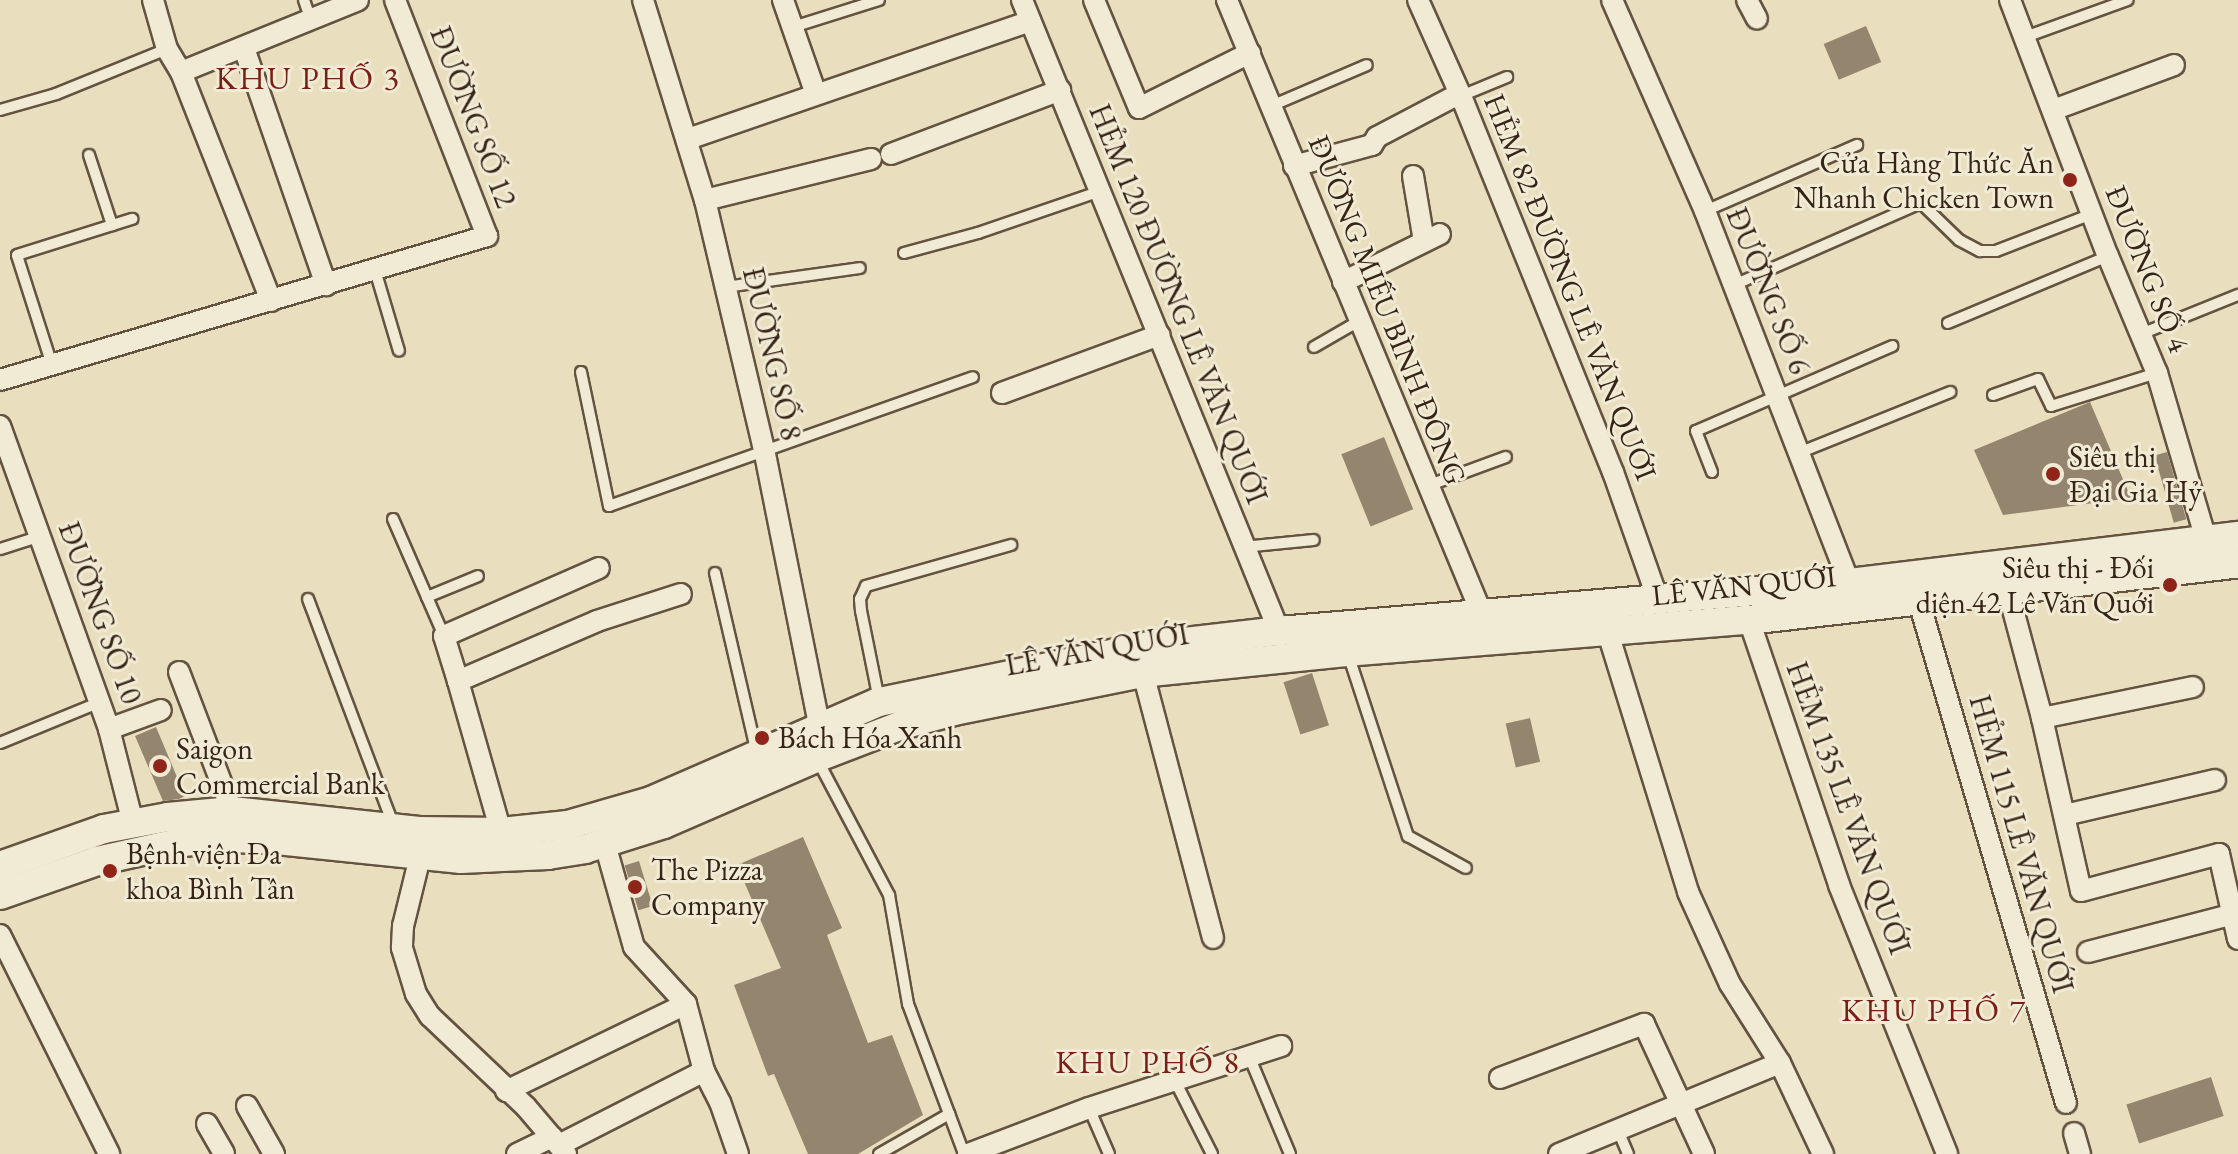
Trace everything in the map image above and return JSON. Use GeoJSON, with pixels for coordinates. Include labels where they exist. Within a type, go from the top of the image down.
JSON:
{"type":"FeatureCollection","features":[{"type":"Feature","properties":{"kind":"main road","name":"LÊ VĂN QUỚI"},"geometry":{"type":"LineString","coordinates":[[0,866],[104,829],[137,837],[183,842],[253,839],[420,857],[534,856],[605,844],[696,811],[816,758],[902,725],[954,711],[1143,673],[1347,652],[1749,620],[1854,596],[1919,602],[2008,591],[2219,556],[2238,536]]}},
{"type":"Feature","properties":{"kind":"main road","name":"LÊ VĂN QUỚI"},"geometry":{"type":"LineString","coordinates":[[0,895],[97,861],[137,837],[232,811],[395,829],[501,832],[568,825],[624,810],[879,702],[1149,646],[1279,631],[1658,600],[1854,596],[2219,556]]}},
{"type":"Feature","properties":{"kind":"street"},"geometry":{"type":"LineString","coordinates":[[153,0],[167,49],[181,72],[271,301]]}},
{"type":"Feature","properties":{"kind":"street"},"geometry":{"type":"LineString","coordinates":[[181,72],[244,48],[308,10],[358,0]]}},
{"type":"Feature","properties":{"kind":"street","name":"ĐƯỜNG SỐ 12"},"geometry":{"type":"LineString","coordinates":[[0,380],[487,236],[395,0]]}},
{"type":"Feature","properties":{"kind":"street","name":"ĐƯỜNG SỐ 8"},"geometry":{"type":"LineString","coordinates":[[643,0],[705,200],[764,449],[820,728]]}},
{"type":"Feature","properties":{"kind":"street"},"geometry":{"type":"LineString","coordinates":[[783,0],[816,94]]}},
{"type":"Feature","properties":{"kind":"street","name":"HẺM 120 ĐƯỜNG LÊ VĂN QUỚI"},"geometry":{"type":"LineString","coordinates":[[1022,0],[1102,190],[1279,631]]}},
{"type":"Feature","properties":{"kind":"street"},"geometry":{"type":"LineString","coordinates":[[1094,0],[1139,108],[1250,53]]}},
{"type":"Feature","properties":{"kind":"street","name":"ĐƯỜNG MIẾU BÌNH ĐÔNG"},"geometry":{"type":"LineString","coordinates":[[1227,0],[1492,642]]}},
{"type":"Feature","properties":{"kind":"street","name":"HẺM 82 ĐƯỜNG LÊ VĂN QUỚI"},"geometry":{"type":"LineString","coordinates":[[1418,0],[1460,95],[1613,472],[1658,600]]}},
{"type":"Feature","properties":{"kind":"street"},"geometry":{"type":"LineString","coordinates":[[1747,0],[1757,19]]}},
{"type":"Feature","properties":{"kind":"street","name":"ĐƯỜNG SỐ 4"},"geometry":{"type":"LineString","coordinates":[[2010,0],[2108,256],[2157,373],[2219,556]]}},
{"type":"Feature","properties":{"kind":"street","name":"ĐƯỜNG SỐ 6"},"geometry":{"type":"LineString","coordinates":[[1620,2],[1801,452],[1854,596]]}},
{"type":"Feature","properties":{"kind":"street"},"geometry":{"type":"LineString","coordinates":[[688,139],[1030,21]]}},
{"type":"Feature","properties":{"kind":"street"},"geometry":{"type":"LineString","coordinates":[[244,48],[326,285]]}},
{"type":"Feature","properties":{"kind":"street"},"geometry":{"type":"LineString","coordinates":[[2053,110],[2174,65]]}},
{"type":"Feature","properties":{"kind":"street"},"geometry":{"type":"LineString","coordinates":[[705,200],[881,157],[1060,90]]}},
{"type":"Feature","properties":{"kind":"street"},"geometry":{"type":"LineString","coordinates":[[1294,166],[1372,145],[1377,137],[1460,95]]}},
{"type":"Feature","properties":{"kind":"street"},"geometry":{"type":"LineString","coordinates":[[1343,282],[1432,237],[1413,176]]}},
{"type":"Feature","properties":{"kind":"street"},"geometry":{"type":"LineString","coordinates":[[1002,393],[1160,335]]}},
{"type":"Feature","properties":{"kind":"street","name":"ĐƯỜNG SỐ 10"},"geometry":{"type":"LineString","coordinates":[[0,426],[100,702],[137,837]]}},
{"type":"Feature","properties":{"kind":"street"},"geometry":{"type":"LineString","coordinates":[[501,832],[444,636],[599,568]]}},
{"type":"Feature","properties":{"kind":"street"},"geometry":{"type":"LineString","coordinates":[[2008,591],[2042,718],[2081,891],[2219,854],[2235,914],[2238,939]]}},
{"type":"Feature","properties":{"kind":"street"},"geometry":{"type":"LineString","coordinates":[[458,681],[597,621],[681,594]]}},
{"type":"Feature","properties":{"kind":"street","name":"HẺM 115 LÊ VĂN QUỚI"},"geometry":{"type":"LineString","coordinates":[[1919,602],[2066,1103]]}},
{"type":"Feature","properties":{"kind":"street","name":"HẺM 135 LÊ VĂN QUỚI"},"geometry":{"type":"LineString","coordinates":[[1749,620],[1839,885],[1947,1154]]}},
{"type":"Feature","properties":{"kind":"street"},"geometry":{"type":"LineString","coordinates":[[1608,633],[1688,892],[1730,984],[1780,1063],[1823,1154]]}},
{"type":"Feature","properties":{"kind":"street"},"geometry":{"type":"LineString","coordinates":[[179,672],[232,811]]}},
{"type":"Feature","properties":{"kind":"street"},"geometry":{"type":"LineString","coordinates":[[1143,673],[1213,938]]}},
{"type":"Feature","properties":{"kind":"street"},"geometry":{"type":"LineString","coordinates":[[2042,718],[2193,687]]}},
{"type":"Feature","properties":{"kind":"street"},"geometry":{"type":"LineString","coordinates":[[109,729],[161,710]]}},
{"type":"Feature","properties":{"kind":"street"},"geometry":{"type":"LineString","coordinates":[[2065,815],[2215,780]]}},
{"type":"Feature","properties":{"kind":"street"},"geometry":{"type":"LineString","coordinates":[[605,844],[634,947],[686,1004],[704,1071],[720,1102],[738,1154]]}},
{"type":"Feature","properties":{"kind":"street"},"geometry":{"type":"LineString","coordinates":[[420,857],[403,926],[407,971],[430,1016],[559,1145]]}},
{"type":"Feature","properties":{"kind":"street"},"geometry":{"type":"LineString","coordinates":[[2088,952],[2235,914]]}},
{"type":"Feature","properties":{"kind":"street"},"geometry":{"type":"LineString","coordinates":[[0,935],[109,1154]]}},
{"type":"Feature","properties":{"kind":"street"},"geometry":{"type":"LineString","coordinates":[[506,1091],[686,1004]]}},
{"type":"Feature","properties":{"kind":"street"},"geometry":{"type":"LineString","coordinates":[[1500,1078],[1644,1024],[1704,1154]]}},
{"type":"Feature","properties":{"kind":"street"},"geometry":{"type":"LineString","coordinates":[[966,1154],[1089,1108],[1281,1046]]}},
{"type":"Feature","properties":{"kind":"street"},"geometry":{"type":"LineString","coordinates":[[1559,1154],[1780,1063]]}},
{"type":"Feature","properties":{"kind":"street"},"geometry":{"type":"LineString","coordinates":[[517,1154],[559,1145],[704,1071]]}},
{"type":"Feature","properties":{"kind":"street"},"geometry":{"type":"LineString","coordinates":[[247,1106],[274,1154]]}},
{"type":"Feature","properties":{"kind":"street"},"geometry":{"type":"LineString","coordinates":[[207,1124],[224,1154]]}},
{"type":"Feature","properties":{"kind":"street"},"geometry":{"type":"LineString","coordinates":[[2074,1133],[2080,1154]]}},
{"type":"Feature","properties":{"kind":"lane"},"geometry":{"type":"LineString","coordinates":[[793,27],[879,0]]}},
{"type":"Feature","properties":{"kind":"lane"},"geometry":{"type":"LineString","coordinates":[[2025,37],[2128,0]]}},
{"type":"Feature","properties":{"kind":"lane"},"geometry":{"type":"LineString","coordinates":[[0,110],[56,94],[167,49]]}},
{"type":"Feature","properties":{"kind":"lane"},"geometry":{"type":"LineString","coordinates":[[1271,106],[1367,65]]}},
{"type":"Feature","properties":{"kind":"lane"},"geometry":{"type":"LineString","coordinates":[[1460,95],[1507,77]]}},
{"type":"Feature","properties":{"kind":"lane"},"geometry":{"type":"LineString","coordinates":[[1705,211],[1857,145]]}},
{"type":"Feature","properties":{"kind":"lane"},"geometry":{"type":"LineString","coordinates":[[89,155],[112,225]]}},
{"type":"Feature","properties":{"kind":"lane"},"geometry":{"type":"LineString","coordinates":[[904,253],[978,233],[1102,190]]}},
{"type":"Feature","properties":{"kind":"lane"},"geometry":{"type":"LineString","coordinates":[[1734,285],[1921,203],[1959,240],[1980,251],[1996,251],[2092,214]]}},
{"type":"Feature","properties":{"kind":"lane"},"geometry":{"type":"LineString","coordinates":[[52,365],[17,255],[132,219]]}},
{"type":"Feature","properties":{"kind":"lane"},"geometry":{"type":"LineString","coordinates":[[1948,323],[2108,256]]}},
{"type":"Feature","properties":{"kind":"lane"},"geometry":{"type":"LineString","coordinates":[[725,287],[860,268]]}},
{"type":"Feature","properties":{"kind":"lane"},"geometry":{"type":"LineString","coordinates":[[375,270],[399,351]]}},
{"type":"Feature","properties":{"kind":"lane"},"geometry":{"type":"LineString","coordinates":[[2141,334],[2238,295]]}},
{"type":"Feature","properties":{"kind":"lane"},"geometry":{"type":"LineString","coordinates":[[1314,347],[1359,321]]}},
{"type":"Feature","properties":{"kind":"lane"},"geometry":{"type":"LineString","coordinates":[[1712,472],[1696,431],[1892,346]]}},
{"type":"Feature","properties":{"kind":"lane"},"geometry":{"type":"LineString","coordinates":[[581,372],[609,506],[973,377]]}},
{"type":"Feature","properties":{"kind":"lane"},"geometry":{"type":"LineString","coordinates":[[1993,395],[2038,379],[2051,406],[2157,373]]}},
{"type":"Feature","properties":{"kind":"lane"},"geometry":{"type":"LineString","coordinates":[[1801,452],[1950,392]]}},
{"type":"Feature","properties":{"kind":"lane"},"geometry":{"type":"LineString","coordinates":[[1427,486],[1506,457]]}},
{"type":"Feature","properties":{"kind":"lane"},"geometry":{"type":"LineString","coordinates":[[393,519],[444,636]]}},
{"type":"Feature","properties":{"kind":"lane"},"geometry":{"type":"LineString","coordinates":[[0,549],[41,536]]}},
{"type":"Feature","properties":{"kind":"lane"},"geometry":{"type":"LineString","coordinates":[[1243,547],[1314,540]]}},
{"type":"Feature","properties":{"kind":"lane"},"geometry":{"type":"LineString","coordinates":[[879,702],[861,611],[860,599],[866,586],[1011,545]]}},
{"type":"Feature","properties":{"kind":"lane"},"geometry":{"type":"LineString","coordinates":[[715,573],[758,755]]}},
{"type":"Feature","properties":{"kind":"lane"},"geometry":{"type":"LineString","coordinates":[[427,597],[478,576]]}},
{"type":"Feature","properties":{"kind":"lane"},"geometry":{"type":"LineString","coordinates":[[308,599],[395,829]]}},
{"type":"Feature","properties":{"kind":"lane"},"geometry":{"type":"LineString","coordinates":[[1347,652],[1408,836],[1466,868]]}},
{"type":"Feature","properties":{"kind":"lane"},"geometry":{"type":"LineString","coordinates":[[0,743],[100,702]]}},
{"type":"Feature","properties":{"kind":"lane"},"geometry":{"type":"LineString","coordinates":[[816,758],[889,895],[908,1004],[966,1154]]}},
{"type":"Feature","properties":{"kind":"lane"},"geometry":{"type":"LineString","coordinates":[[1249,1056],[1290,1154]]}},
{"type":"Feature","properties":{"kind":"lane"},"geometry":{"type":"LineString","coordinates":[[1175,1081],[1212,1154]]}},
{"type":"Feature","properties":{"kind":"lane"},"geometry":{"type":"LineString","coordinates":[[1089,1108],[1109,1154]]}},
{"type":"Feature","properties":{"kind":"lane"},"geometry":{"type":"LineString","coordinates":[[879,1154],[949,1114]]}},
{"type":"Feature","properties":{"kind":"lane"},"geometry":{"type":"LineString","coordinates":[[1617,1128],[1628,1154]]}},
{"type":"Feature","properties":{"kind":"building"},"geometry":{"type":"Polygon","coordinates":[[[1866,26],[1881,62],[1839,80],[1824,44],[1866,26]]]}},
{"type":"Feature","properties":{"kind":"building","name":"Siêu thị Đại Gia Hỷ"},"geometry":{"type":"Polygon","coordinates":[[[2090,402],[2131,498],[2003,515],[1974,450],[2090,402]]]}},
{"type":"Feature","properties":{"kind":"building"},"geometry":{"type":"Polygon","coordinates":[[[1384,437],[1413,509],[1371,527],[1341,454],[1384,437]]]}},
{"type":"Feature","properties":{"kind":"building"},"geometry":{"type":"Polygon","coordinates":[[[2167,452],[2186,519],[2174,523],[2155,456],[2167,452]]]}},
{"type":"Feature","properties":{"kind":"building"},"geometry":{"type":"Polygon","coordinates":[[[1312,673],[1329,725],[1300,735],[1283,682],[1312,673]]]}},
{"type":"Feature","properties":{"kind":"building"},"geometry":{"type":"Polygon","coordinates":[[[1530,718],[1540,762],[1516,767],[1506,724],[1530,718]]]}},
{"type":"Feature","properties":{"kind":"building","name":"Saigon Commercial Bank"},"geometry":{"type":"Polygon","coordinates":[[[156,727],[185,796],[179,799],[163,801],[135,736],[156,727]]]}},
{"type":"Feature","properties":{"kind":"building"},"geometry":{"type":"Polygon","coordinates":[[[803,837],[842,928],[827,935],[868,1043],[892,1035],[923,1115],[858,1154],[808,1154],[774,1074],[768,1076],[734,985],[781,968],[737,865],[803,837]]]}},
{"type":"Feature","properties":{"kind":"building","name":"The Pizza Company"},"geometry":{"type":"Polygon","coordinates":[[[639,861],[653,906],[638,910],[625,865],[639,861]]]}},
{"type":"Feature","properties":{"kind":"building"},"geometry":{"type":"Polygon","coordinates":[[[2211,1077],[2224,1116],[2139,1143],[2126,1105],[2211,1077]]]}},
{"type":"Feature","properties":{"kind":"place","name":"Cửa Hàng Thức Ăn Nhanh Chicken Town"},"geometry":{"type":"Point","coordinates":[2070,180]}},
{"type":"Feature","properties":{"kind":"place","name":"Siêu thị Đại Gia Hỷ"},"geometry":{"type":"Point","coordinates":[2053,474]}},
{"type":"Feature","properties":{"kind":"place","name":"Siêu thị - Đối diện 42 Lê Văn Quới"},"geometry":{"type":"Point","coordinates":[2170,585]}},
{"type":"Feature","properties":{"kind":"place","name":"Bách Hóa Xanh"},"geometry":{"type":"Point","coordinates":[762,738]}},
{"type":"Feature","properties":{"kind":"place","name":"Saigon Commercial Bank"},"geometry":{"type":"Point","coordinates":[160,766]}},
{"type":"Feature","properties":{"kind":"place","name":"Bệnh viện Đa khoa Bình Tân"},"geometry":{"type":"Point","coordinates":[110,871]}},
{"type":"Feature","properties":{"kind":"place","name":"The Pizza Company"},"geometry":{"type":"Point","coordinates":[635,887]}},
{"type":"Feature","properties":{"kind":"district","name":"KHU PHỐ 3"},"geometry":{"type":"Point","coordinates":[308,78]}},
{"type":"Feature","properties":{"kind":"district","name":"KHU PHỐ 7"},"geometry":{"type":"Point","coordinates":[1934,1010]}},
{"type":"Feature","properties":{"kind":"district","name":"KHU PHỐ 8"},"geometry":{"type":"Point","coordinates":[1148,1062]}}]}
